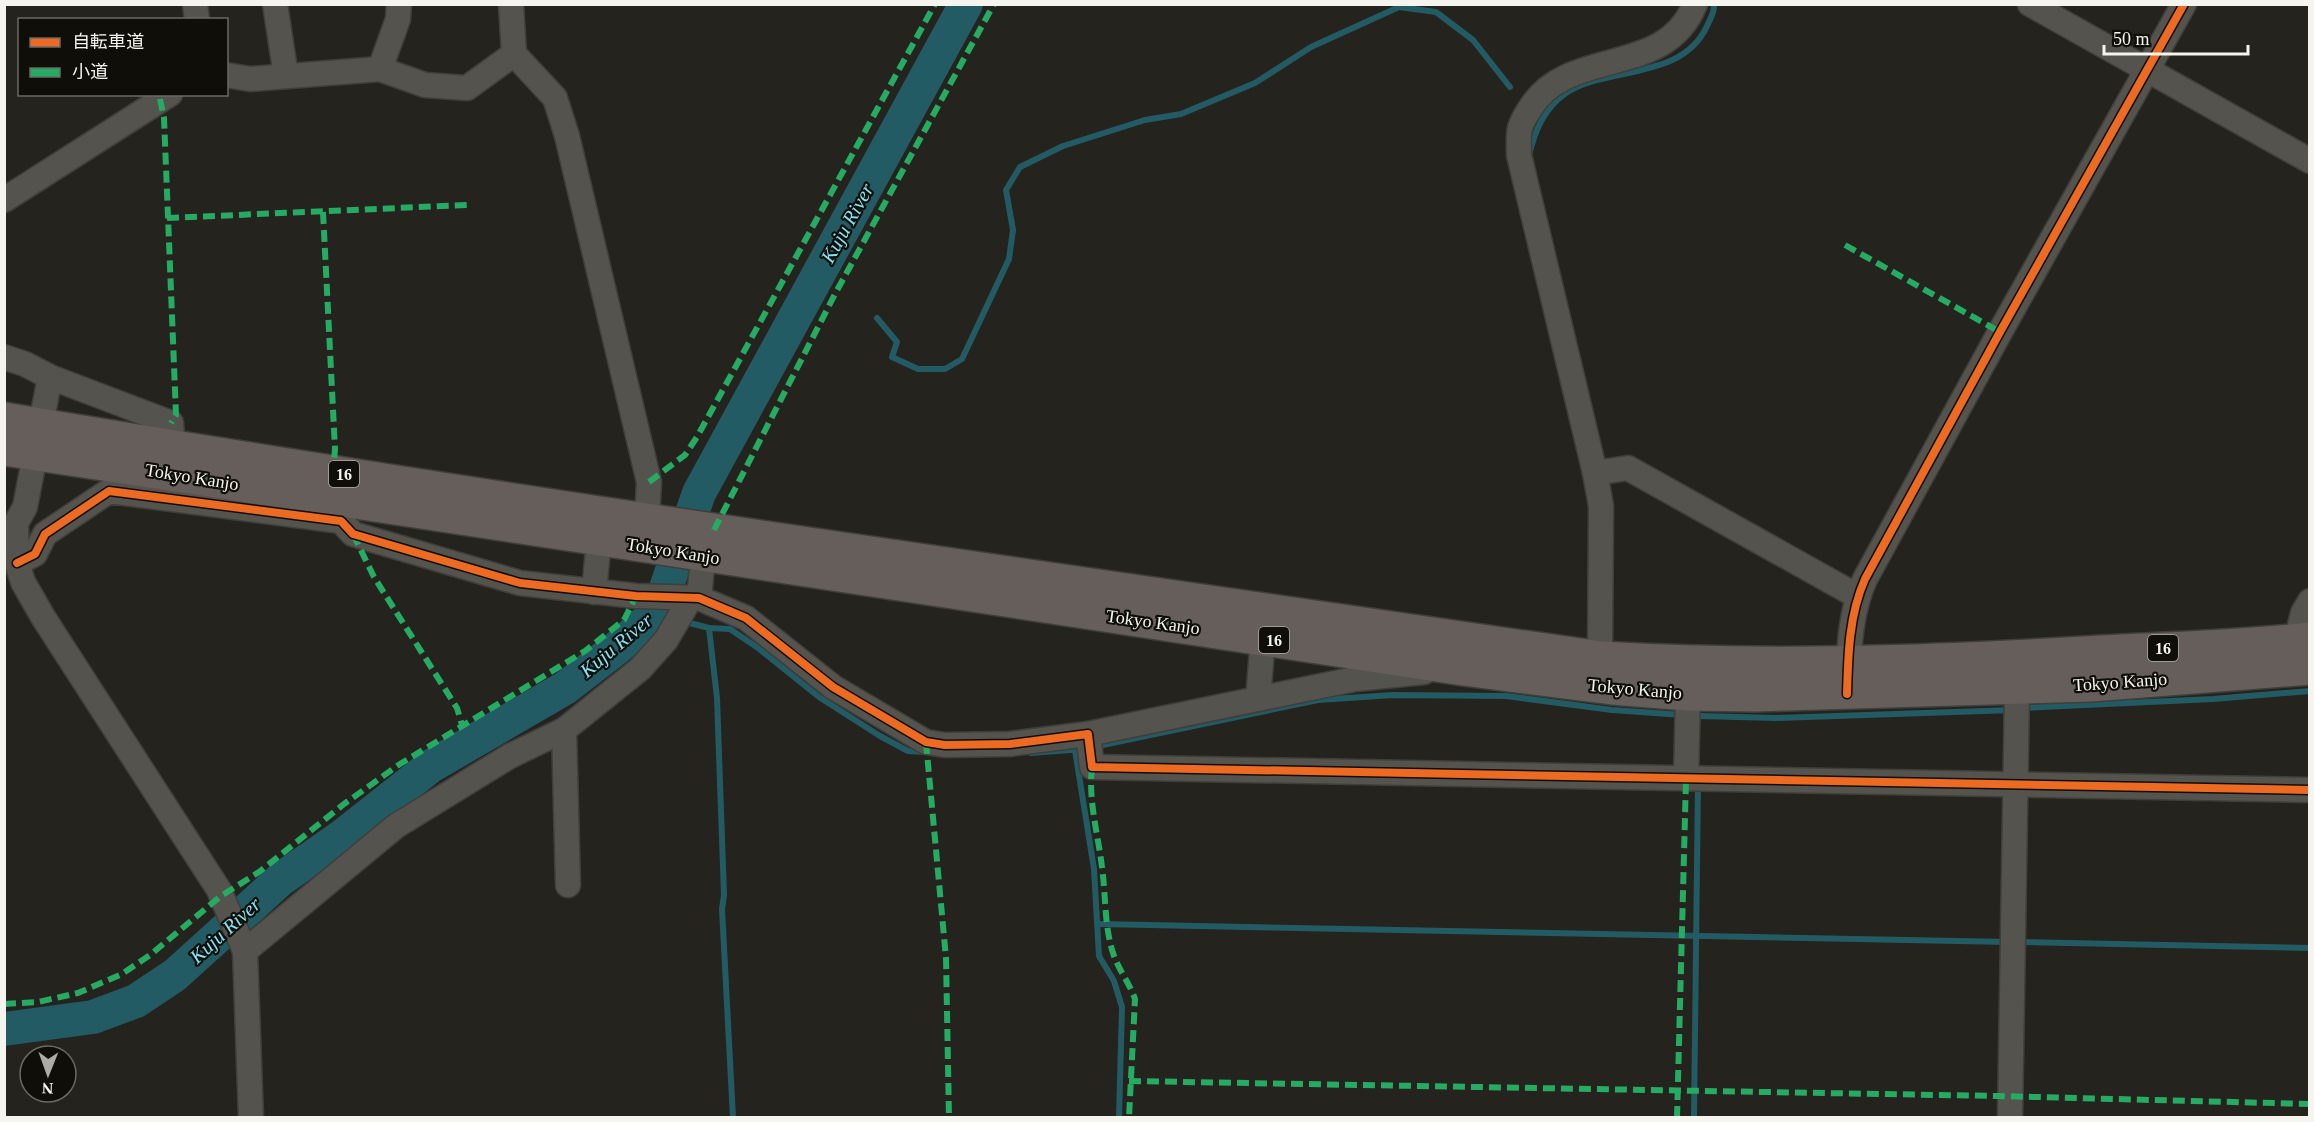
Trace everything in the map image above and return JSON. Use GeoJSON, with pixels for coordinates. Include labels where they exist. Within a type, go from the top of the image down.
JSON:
{"type":"FeatureCollection","features":[{"type":"Feature","properties":{"kind":"highway","name":"Tokyo Kanjo"},"geometry":{"type":"LineString","coordinates":[[4,419],[27,443],[334,510],[599,539],[706,543],[1600,658],[1685,663],[1848,662],[2305,649]]}},
{"type":"Feature","properties":{"kind":"highway","name":"Tokyo Kanjo"},"geometry":{"type":"LineString","coordinates":[[27,443],[173,448],[647,520],[706,543],[1263,638],[1463,669],[1612,688],[1688,694],[1847,694],[2091,685],[2305,649]]}},
{"type":"Feature","properties":{"kind":"street"},"geometry":{"type":"LineString","coordinates":[[274,4],[286,76]]}},
{"type":"Feature","properties":{"kind":"street"},"geometry":{"type":"LineString","coordinates":[[380,69],[398,19],[399,4]]}},
{"type":"Feature","properties":{"kind":"street"},"geometry":{"type":"LineString","coordinates":[[511,4],[514,54],[555,98],[567,136],[649,482],[647,520]]}},
{"type":"Feature","properties":{"kind":"street"},"geometry":{"type":"LineString","coordinates":[[1600,658],[1602,471],[1519,155],[1520,127],[1539,95],[1562,77],[1640,54],[1666,43],[1680,31],[1690,17],[1695,4]]}},
{"type":"Feature","properties":{"kind":"street"},"geometry":{"type":"LineString","coordinates":[[2030,4],[2310,161]]}},
{"type":"Feature","properties":{"kind":"street"},"geometry":{"type":"LineString","coordinates":[[1847,694],[1848,662],[1857,596],[2000,332],[2184,4]]}},
{"type":"Feature","properties":{"kind":"street"},"geometry":{"type":"LineString","coordinates":[[228,75],[250,79],[380,69],[425,86],[467,88],[514,54]]}},
{"type":"Feature","properties":{"kind":"street"},"geometry":{"type":"LineString","coordinates":[[4,200],[167,96]]}},
{"type":"Feature","properties":{"kind":"street"},"geometry":{"type":"LineString","coordinates":[[4,357],[171,423],[173,448]]}},
{"type":"Feature","properties":{"kind":"street"},"geometry":{"type":"LineString","coordinates":[[50,377],[27,443],[26,507],[10,534],[17,563],[23,582],[43,617],[221,896],[245,951],[251,1118]]}},
{"type":"Feature","properties":{"kind":"street"},"geometry":{"type":"LineString","coordinates":[[1602,471],[1628,468],[1857,596]]}},
{"type":"Feature","properties":{"kind":"street"},"geometry":{"type":"LineString","coordinates":[[17,563],[35,554],[45,534],[109,491],[334,510],[353,534],[520,584],[636,596],[694,598],[746,618],[833,687],[926,742],[945,745],[1010,744],[1088,734],[1355,679],[1463,669]]}},
{"type":"Feature","properties":{"kind":"street"},"geometry":{"type":"LineString","coordinates":[[594,592],[599,539]]}},
{"type":"Feature","properties":{"kind":"street"},"geometry":{"type":"LineString","coordinates":[[245,951],[396,826],[510,756],[564,730],[625,678],[640,669],[666,640],[694,598],[706,543]]}},
{"type":"Feature","properties":{"kind":"street"},"geometry":{"type":"LineString","coordinates":[[2305,649],[2303,613],[2310,601]]}},
{"type":"Feature","properties":{"kind":"street"},"geometry":{"type":"LineString","coordinates":[[1258,699],[1263,638]]}},
{"type":"Feature","properties":{"kind":"street"},"geometry":{"type":"LineString","coordinates":[[2010,1118],[2017,688]]}},
{"type":"Feature","properties":{"kind":"street"},"geometry":{"type":"LineString","coordinates":[[1686,779],[1688,694]]}},
{"type":"Feature","properties":{"kind":"street"},"geometry":{"type":"LineString","coordinates":[[564,730],[568,885]]}},
{"type":"Feature","properties":{"kind":"street"},"geometry":{"type":"LineString","coordinates":[[1088,734],[1092,767],[2310,790]]}},
{"type":"Feature","properties":{"kind":"waterway","name":"Kuju River"},"geometry":{"type":"LineString","coordinates":[[4,1029],[93,1017],[136,1001],[175,975],[281,879],[341,837],[431,766],[565,688],[618,647],[658,611],[699,493],[966,4]]}},
{"type":"Feature","properties":{"kind":"waterway"},"geometry":{"type":"LineString","coordinates":[[1529,155],[1534,137],[1546,113],[1558,99],[1583,85],[1642,70],[1680,56],[1695,44],[1707,26],[1714,4]]}},
{"type":"Feature","properties":{"kind":"waterway"},"geometry":{"type":"LineString","coordinates":[[877,318],[897,342],[892,357],[918,369],[945,369],[962,359],[1009,259],[1013,230],[1006,190],[1020,167],[1063,146],[1145,120],[1181,114],[1255,83],[1311,47],[1399,7],[1436,12],[1473,40],[1510,87]]}},
{"type":"Feature","properties":{"kind":"waterway"},"geometry":{"type":"LineString","coordinates":[[658,611],[672,617]]}},
{"type":"Feature","properties":{"kind":"waterway"},"geometry":{"type":"LineString","coordinates":[[682,621],[709,628],[717,698],[724,895],[722,909],[733,1118]]}},
{"type":"Feature","properties":{"kind":"waterway"},"geometry":{"type":"LineString","coordinates":[[709,628],[730,629],[758,648],[819,697],[880,736],[908,751],[925,752]]}},
{"type":"Feature","properties":{"kind":"waterway"},"geometry":{"type":"LineString","coordinates":[[2023,708],[2213,699],[2310,691]]}},
{"type":"Feature","properties":{"kind":"waterway"},"geometry":{"type":"LineString","coordinates":[[1093,747],[1318,700],[1393,695],[1506,696],[1612,710],[1683,715]]}},
{"type":"Feature","properties":{"kind":"waterway"},"geometry":{"type":"LineString","coordinates":[[1699,716],[1776,718],[2013,710]]}},
{"type":"Feature","properties":{"kind":"waterway"},"geometry":{"type":"LineString","coordinates":[[1031,753],[1083,749]]}},
{"type":"Feature","properties":{"kind":"waterway"},"geometry":{"type":"LineString","coordinates":[[1075,750],[1094,869],[1099,956],[1114,981],[1122,1007],[1119,1118]]}},
{"type":"Feature","properties":{"kind":"waterway"},"geometry":{"type":"LineString","coordinates":[[1694,1118],[1698,782]]}},
{"type":"Feature","properties":{"kind":"waterway"},"geometry":{"type":"LineString","coordinates":[[1099,924],[2009,942]]}},
{"type":"Feature","properties":{"kind":"waterway"},"geometry":{"type":"LineString","coordinates":[[2019,942],[2310,948]]}},
{"type":"Feature","properties":{"kind":"marked path"},"geometry":{"type":"LineString","coordinates":[[649,482],[685,455],[697,437],[935,4]]}},
{"type":"Feature","properties":{"kind":"marked path"},"geometry":{"type":"LineString","coordinates":[[714,530],[835,294],[994,4]]}},
{"type":"Feature","properties":{"kind":"marked path"},"geometry":{"type":"LineString","coordinates":[[160,99],[164,118],[176,415],[171,423]]}},
{"type":"Feature","properties":{"kind":"marked path"},"geometry":{"type":"LineString","coordinates":[[167,218],[467,205]]}},
{"type":"Feature","properties":{"kind":"marked path"},"geometry":{"type":"LineString","coordinates":[[323,212],[335,449],[333,473]]}},
{"type":"Feature","properties":{"kind":"marked path"},"geometry":{"type":"LineString","coordinates":[[1845,245],[2000,332]]}},
{"type":"Feature","properties":{"kind":"marked path"},"geometry":{"type":"LineString","coordinates":[[353,534],[374,577],[457,708],[462,725]]}},
{"type":"Feature","properties":{"kind":"marked path"},"geometry":{"type":"LineString","coordinates":[[4,1004],[38,1002],[78,993],[122,974],[150,955],[221,896],[259,872],[344,804],[400,764],[585,651],[624,620],[636,596]]}},
{"type":"Feature","properties":{"kind":"marked path"},"geometry":{"type":"LineString","coordinates":[[926,742],[946,958],[949,1118]]}},
{"type":"Feature","properties":{"kind":"marked path"},"geometry":{"type":"LineString","coordinates":[[1092,767],[1092,804],[1102,867],[1108,932],[1115,959],[1135,999],[1129,1118]]}},
{"type":"Feature","properties":{"kind":"marked path"},"geometry":{"type":"LineString","coordinates":[[1677,1118],[1686,779]]}},
{"type":"Feature","properties":{"kind":"marked path"},"geometry":{"type":"LineString","coordinates":[[1129,1081],[1997,1096],[2310,1104]]}},
{"type":"Feature","properties":{"kind":"cycle path"},"geometry":{"type":"LineString","coordinates":[[1847,694],[1853,621],[1865,579],[2184,4]]}},
{"type":"Feature","properties":{"kind":"cycle path"},"geometry":{"type":"LineString","coordinates":[[17,563],[35,554],[45,534],[109,491],[341,521],[353,534],[520,583],[636,596],[699,598],[746,618],[833,687],[926,742],[945,745],[1010,744],[1088,734],[1092,767],[2310,790]]}}]}
